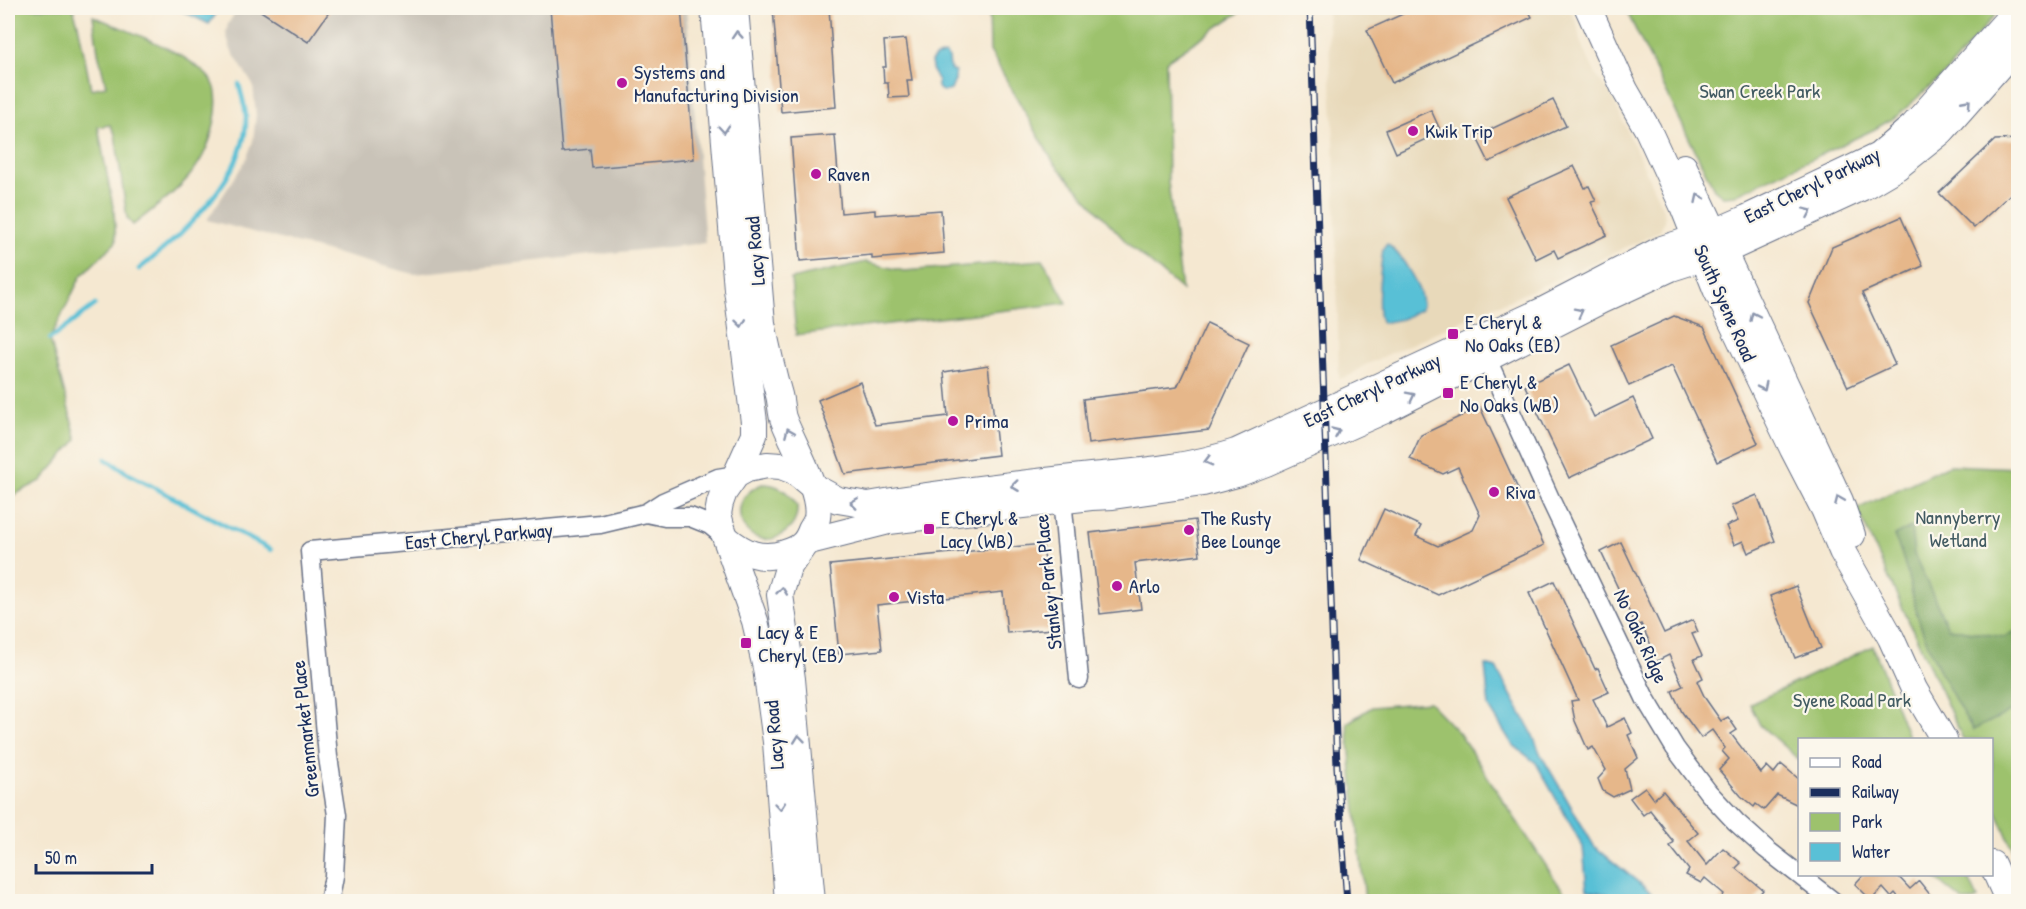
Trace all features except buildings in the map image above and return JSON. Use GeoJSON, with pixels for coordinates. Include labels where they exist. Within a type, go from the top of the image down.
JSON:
{"type":"FeatureCollection","features":[{"type":"Feature","properties":{"kind":"street","name":"Lacy Road"},"geometry":{"type":"LineString","coordinates":[[714,8],[737,289],[754,422],[754,435],[735,475]]}},
{"type":"Feature","properties":{"kind":"street","name":"Lacy Road"},"geometry":{"type":"LineString","coordinates":[[735,8],[762,323],[782,416],[812,486]]}},
{"type":"Feature","properties":{"kind":"street","name":"South Syene Road"},"geometry":{"type":"LineString","coordinates":[[1588,8],[1625,90],[1710,244]]}},
{"type":"Feature","properties":{"kind":"street","name":"South Syene Road"},"geometry":{"type":"LineString","coordinates":[[1601,8],[1673,144],[1710,244],[1716,289],[1824,509],[1842,551],[1869,596],[1914,689],[1943,738]]}},
{"type":"Feature","properties":{"kind":"street","name":"East Cheryl Parkway"},"geometry":{"type":"LineString","coordinates":[[812,486],[838,500],[868,505],[1061,491],[1170,489],[1237,474],[1385,410],[1483,349],[1671,268],[1710,244],[1878,156],[1913,126],[2018,8]]}},
{"type":"Feature","properties":{"kind":"street","name":"East Cheryl Parkway"},"geometry":{"type":"LineString","coordinates":[[1710,244],[1863,187],[1897,167],[1942,131],[2019,45]]}},
{"type":"Feature","properties":{"kind":"street","name":"No Oaks Ridge"},"geometry":{"type":"LineString","coordinates":[[1483,349],[1552,503],[1645,698],[1675,748],[1708,792],[1736,822],[1798,874]]}},
{"type":"Feature","properties":{"kind":"street"},"geometry":{"type":"LineString","coordinates":[[757,466],[781,466],[794,471],[812,486],[817,519],[806,542],[788,553],[764,556],[742,551],[726,538],[718,514],[724,492],[735,475],[757,466]]}},
{"type":"Feature","properties":{"kind":"street","name":"East Cheryl Parkway"},"geometry":{"type":"LineString","coordinates":[[310,551],[580,527],[646,513],[663,502],[718,478],[735,475]]}},
{"type":"Feature","properties":{"kind":"street","name":"East Cheryl Parkway"},"geometry":{"type":"LineString","coordinates":[[806,542],[889,521],[1061,491]]}},
{"type":"Feature","properties":{"kind":"street","name":"Stanley Park Place"},"geometry":{"type":"LineString","coordinates":[[1061,491],[1079,679]]}},
{"type":"Feature","properties":{"kind":"street","name":"East Cheryl Parkway"},"geometry":{"type":"LineString","coordinates":[[646,513],[665,517],[690,517],[710,525],[726,538]]}},
{"type":"Feature","properties":{"kind":"street","name":"Lacy Road"},"geometry":{"type":"LineString","coordinates":[[726,538],[755,621],[766,668],[776,742],[788,902]]}},
{"type":"Feature","properties":{"kind":"street","name":"Lacy Road"},"geometry":{"type":"LineString","coordinates":[[806,542],[788,568],[780,596],[797,726],[812,902]]}},
{"type":"Feature","properties":{"kind":"street","name":"Greenmarket Place"},"geometry":{"type":"LineString","coordinates":[[310,551],[328,757],[337,815],[334,876],[329,902]]}},
{"type":"Feature","properties":{"kind":"street","name":"South Syene Road"},"geometry":{"type":"LineString","coordinates":[[1914,689],[1926,738]]}},
{"type":"Feature","properties":{"kind":"street"},"geometry":{"type":"LineString","coordinates":[[1993,866],[2009,902]]}},
{"type":"Feature","properties":{"kind":"street","name":"No Oaks Ridge"},"geometry":{"type":"LineString","coordinates":[[1801,876],[1834,902]]}},
{"type":"Feature","properties":{"kind":"shaded area"},"geometry":{"type":"Polygon","coordinates":[[[238,8],[686,8],[705,243],[414,274],[207,220],[246,160],[253,141],[256,115],[253,85],[231,50],[226,33],[228,24],[238,8]]]}},
{"type":"Feature","properties":{"kind":"shaded area"},"geometry":{"type":"Polygon","coordinates":[[[1327,8],[1569,8],[1577,23],[1580,41],[1597,77],[1610,93],[1662,207],[1665,215],[1660,230],[1339,379],[1334,140],[1327,8]]]}},
{"type":"Feature","properties":{"kind":"green space"},"geometry":{"type":"Polygon","coordinates":[[[8,8],[73,8],[91,89],[106,86],[93,16],[158,44],[191,62],[213,83],[217,101],[211,138],[196,168],[174,192],[133,225],[127,218],[115,134],[110,125],[98,127],[114,212],[116,242],[81,276],[50,339],[77,440],[41,481],[8,498],[8,8]]]}},
{"type":"Feature","properties":{"kind":"green space"},"geometry":{"type":"Polygon","coordinates":[[[989,8],[1246,8],[1166,61],[1168,182],[1182,290],[1130,246],[1054,163],[990,51],[989,8]]]}},
{"type":"Feature","properties":{"kind":"green space","name":"Swan Creek Park"},"geometry":{"type":"Polygon","coordinates":[[[1625,8],[2001,8],[1946,72],[1897,116],[1875,129],[1735,195],[1723,196],[1714,189],[1625,8]]]}},
{"type":"Feature","properties":{"kind":"green space"},"geometry":{"type":"Polygon","coordinates":[[[1043,260],[1067,303],[796,335],[791,279],[866,262],[904,271],[1043,260]]]}},
{"type":"Feature","properties":{"kind":"green space","name":"Nannyberry Wetland"},"geometry":{"type":"Polygon","coordinates":[[[1949,465],[2018,468],[2018,860],[1993,804],[1993,738],[1963,738],[1857,509],[1949,465]]]}},
{"type":"Feature","properties":{"kind":"green space"},"geometry":{"type":"Polygon","coordinates":[[[762,484],[782,489],[797,505],[793,524],[784,533],[771,539],[760,539],[750,533],[743,525],[740,514],[741,503],[748,493],[762,484]]]}},
{"type":"Feature","properties":{"kind":"green space"},"geometry":{"type":"Polygon","coordinates":[[[1911,527],[1914,554],[1948,628],[2004,637],[2018,630],[2018,708],[1973,730],[1942,675],[1918,617],[1905,566],[1894,536],[1911,527]]]}},
{"type":"Feature","properties":{"kind":"green space","name":"Syene Road Park"},"geometry":{"type":"Polygon","coordinates":[[[1873,646],[1909,738],[1798,738],[1798,759],[1760,725],[1750,704],[1873,646]]]}},
{"type":"Feature","properties":{"kind":"green space"},"geometry":{"type":"Polygon","coordinates":[[[1429,702],[1459,733],[1571,901],[1365,901],[1347,723],[1372,707],[1429,702]]]}},
{"type":"Feature","properties":{"kind":"green space"},"geometry":{"type":"Polygon","coordinates":[[[1932,876],[1967,876],[1978,898],[1963,901],[1932,876]]]}},
{"type":"Feature","properties":{"kind":"water"},"geometry":{"type":"Polygon","coordinates":[[[176,8],[220,8],[209,24],[176,8]]]}},
{"type":"Feature","properties":{"kind":"water"},"geometry":{"type":"Polygon","coordinates":[[[945,54],[949,58],[950,69],[955,72],[955,80],[951,90],[945,91],[938,88],[938,80],[933,73],[931,62],[935,57],[945,54]]]}},
{"type":"Feature","properties":{"kind":"water"},"geometry":{"type":"Polygon","coordinates":[[[1387,244],[1399,256],[1411,274],[1422,302],[1421,309],[1402,319],[1382,323],[1379,288],[1383,249],[1387,244]]]}},
{"type":"Feature","properties":{"kind":"water"},"geometry":{"type":"Polygon","coordinates":[[[1485,665],[1496,668],[1531,731],[1541,755],[1594,846],[1655,896],[1657,901],[1629,901],[1627,898],[1587,890],[1583,847],[1536,763],[1512,744],[1489,707],[1485,665]]]}},
{"type":"Feature","properties":{"kind":"waterway"},"geometry":{"type":"LineString","coordinates":[[139,269],[192,222],[225,181],[244,138],[246,116],[239,84]]}},
{"type":"Feature","properties":{"kind":"waterway"},"geometry":{"type":"LineString","coordinates":[[50,339],[95,305]]}},
{"type":"Feature","properties":{"kind":"waterway"},"geometry":{"type":"LineString","coordinates":[[106,459],[131,475],[271,550]]}},
{"type":"Feature","properties":{"kind":"railway"},"geometry":{"type":"LineString","coordinates":[[1310,8],[1337,767],[1347,902]]}},
{"type":"Feature","properties":{"kind":"place","name":"Systems and Manufacturing Division"},"geometry":{"type":"Point","coordinates":[622,83]}},
{"type":"Feature","properties":{"kind":"place","name":"Kwik Trip"},"geometry":{"type":"Point","coordinates":[1413,131]}},
{"type":"Feature","properties":{"kind":"place","name":"Raven"},"geometry":{"type":"Point","coordinates":[816,174]}},
{"type":"Feature","properties":{"kind":"place","name":"E Cheryl & No Oaks (EB)"},"geometry":{"type":"Point","coordinates":[1453,334]}},
{"type":"Feature","properties":{"kind":"place","name":"E Cheryl & No Oaks (WB)"},"geometry":{"type":"Point","coordinates":[1448,393]}},
{"type":"Feature","properties":{"kind":"place","name":"Prima"},"geometry":{"type":"Point","coordinates":[953,421]}},
{"type":"Feature","properties":{"kind":"place","name":"Riva"},"geometry":{"type":"Point","coordinates":[1494,492]}},
{"type":"Feature","properties":{"kind":"place","name":"E Cheryl & Lacy (WB)"},"geometry":{"type":"Point","coordinates":[929,529]}},
{"type":"Feature","properties":{"kind":"place","name":"The Rusty Bee Lounge"},"geometry":{"type":"Point","coordinates":[1189,530]}},
{"type":"Feature","properties":{"kind":"place","name":"Arlo"},"geometry":{"type":"Point","coordinates":[1117,586]}},
{"type":"Feature","properties":{"kind":"place","name":"Vista"},"geometry":{"type":"Point","coordinates":[894,597]}},
{"type":"Feature","properties":{"kind":"place","name":"Lacy & E Cheryl (EB)"},"geometry":{"type":"Point","coordinates":[746,643]}}]}
